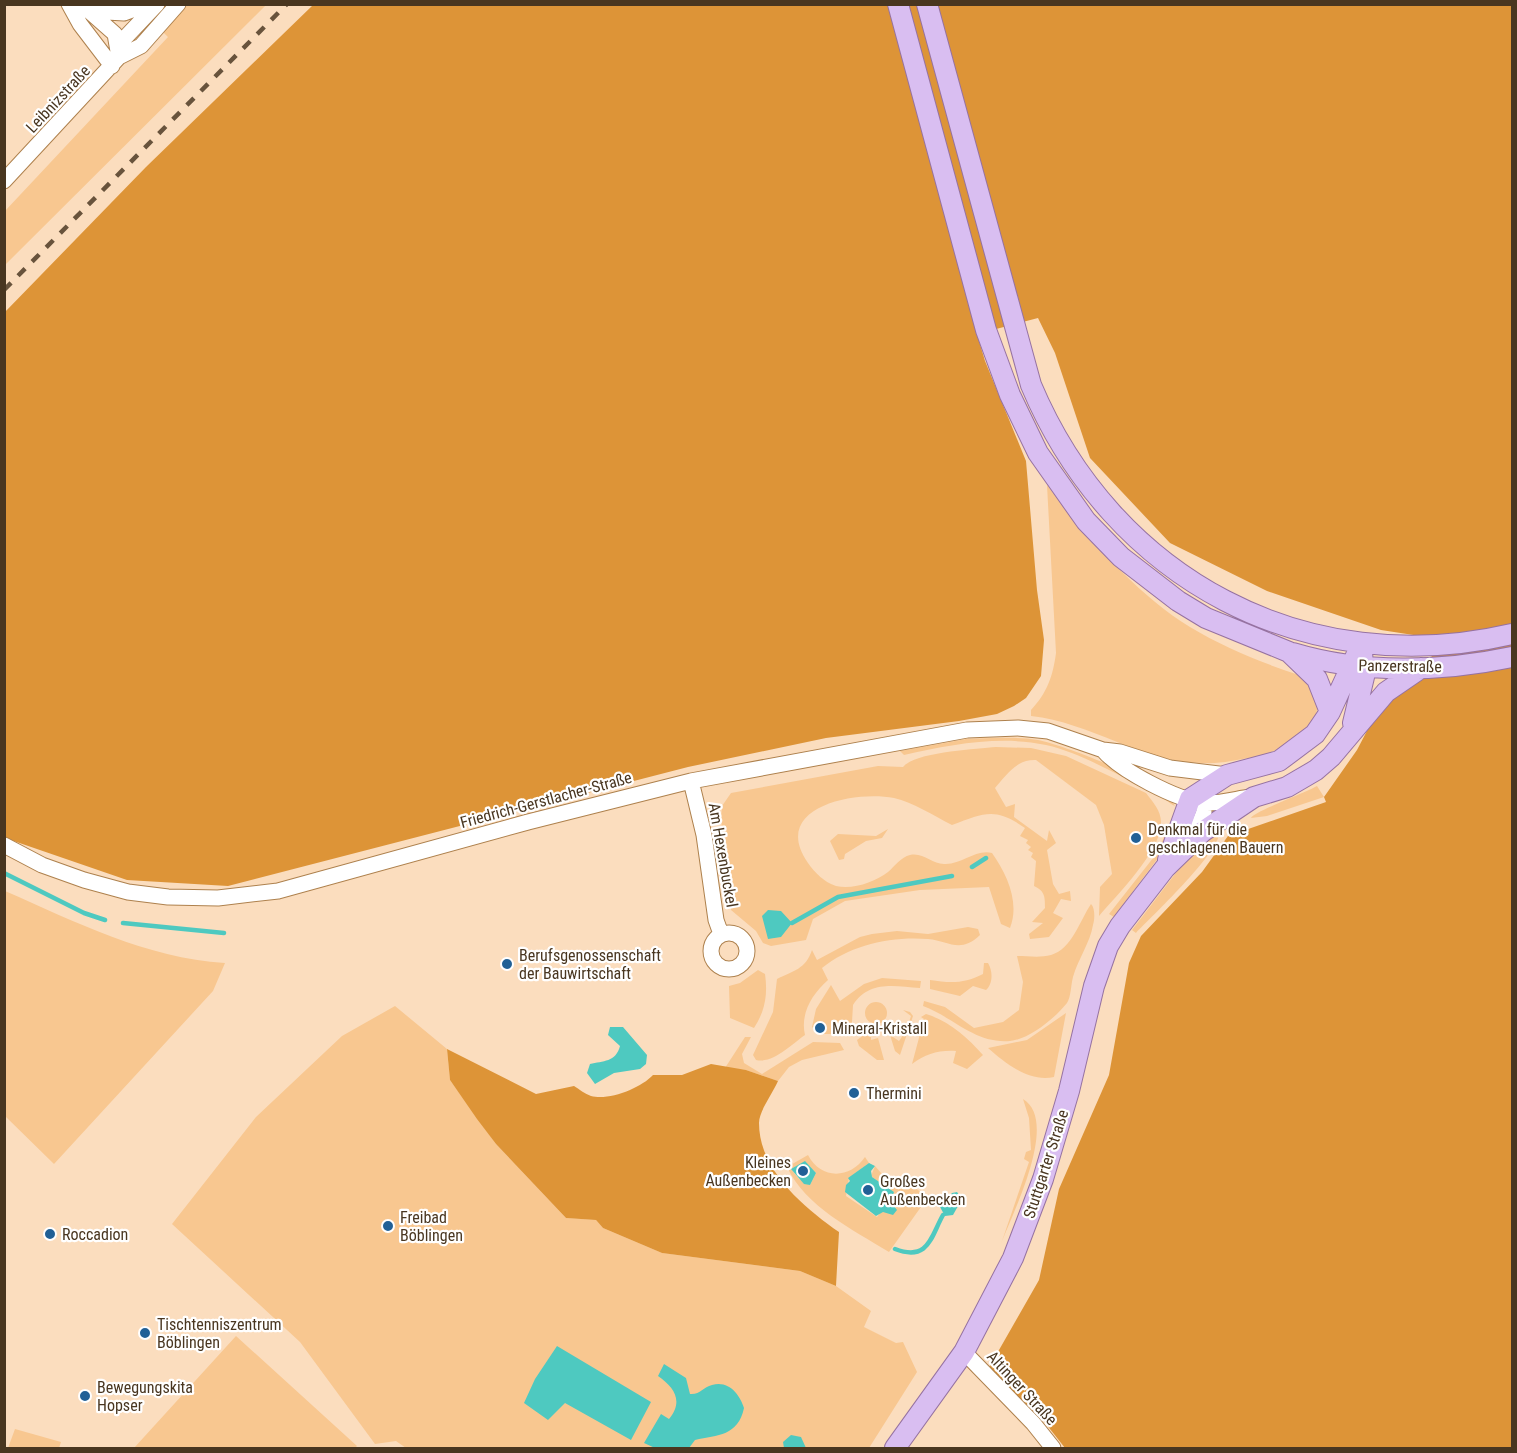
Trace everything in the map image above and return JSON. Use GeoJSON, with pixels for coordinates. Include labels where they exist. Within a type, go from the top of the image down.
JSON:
{"type":"FeatureCollection","features":[{"type":"Feature","properties":{"kind":"main road"},"geometry":{"type":"LineString","coordinates":[[898,4],[986,330],[1010,395],[1038,453],[1086,521],[1121,557],[1178,601],[1206,618],[1288,652],[1317,680],[1330,712]]}},
{"type":"Feature","properties":{"kind":"main road","name":"Panzerstraße"},"geometry":{"type":"LineString","coordinates":[[927,4],[1023,360],[1044,416],[1077,471],[1138,540],[1193,582],[1234,606],[1305,632],[1360,645],[1435,646],[1512,634]]}},
{"type":"Feature","properties":{"kind":"main road","name":"Stuttgarter Straße"},"geometry":{"type":"LineString","coordinates":[[895,1449],[964,1352],[1013,1258],[1043,1179],[1070,1091],[1094,986],[1108,946],[1120,926],[1165,868],[1191,842],[1254,797],[1287,787],[1310,775],[1331,757],[1352,732],[1360,700],[1357,666],[1360,645]]}},
{"type":"Feature","properties":{"kind":"main road","name":"Panzerstraße"},"geometry":{"type":"LineString","coordinates":[[1288,652],[1357,666],[1421,668],[1459,666],[1512,657]]}},
{"type":"Feature","properties":{"kind":"main road","name":"Stuttgarter Straße"},"geometry":{"type":"LineString","coordinates":[[1165,868],[1198,798],[1227,775],[1262,767],[1287,756],[1316,734],[1357,666]]}},
{"type":"Feature","properties":{"kind":"main road"},"geometry":{"type":"LineString","coordinates":[[1352,732],[1386,692],[1421,668]]}},
{"type":"Feature","properties":{"kind":"street","name":"Leibnizstraße"},"geometry":{"type":"LineString","coordinates":[[4,181],[116,62],[69,4]]}},
{"type":"Feature","properties":{"kind":"street"},"geometry":{"type":"LineString","coordinates":[[86,8],[103,14],[124,14],[148,4]]}},
{"type":"Feature","properties":{"kind":"street"},"geometry":{"type":"LineString","coordinates":[[116,62],[122,41],[157,4]]}},
{"type":"Feature","properties":{"kind":"street"},"geometry":{"type":"LineString","coordinates":[[116,62],[144,43],[178,4]]}},
{"type":"Feature","properties":{"kind":"street"},"geometry":{"type":"LineString","coordinates":[[86,8],[114,34],[116,62]]}},
{"type":"Feature","properties":{"kind":"street","name":"Friedrich-Gerstlacher-Straße"},"geometry":{"type":"LineString","coordinates":[[4,845],[42,865],[128,892],[168,897],[218,898],[278,891],[528,822],[691,781],[813,756],[990,728],[1048,731],[1103,750],[1120,752],[1187,771],[1227,775]]}},
{"type":"Feature","properties":{"kind":"street","name":"Friedrich-Gerstlacher-Straße"},"geometry":{"type":"LineString","coordinates":[[1103,750],[1126,771],[1198,798]]}},
{"type":"Feature","properties":{"kind":"street"},"geometry":{"type":"LineString","coordinates":[[1187,771],[1198,798]]}},
{"type":"Feature","properties":{"kind":"street","name":"Am Hexenbuckel"},"geometry":{"type":"LineString","coordinates":[[691,781],[704,835],[716,920],[721,934]]}},
{"type":"Feature","properties":{"kind":"street","name":"Stuttgarter Straße"},"geometry":{"type":"LineString","coordinates":[[1191,842],[1201,822],[1198,798],[1254,797]]}},
{"type":"Feature","properties":{"kind":"street","name":"Altinger Straße"},"geometry":{"type":"LineString","coordinates":[[964,1352],[1033,1423],[1053,1449]]}},
{"type":"Feature","properties":{"kind":"shaded area"},"geometry":{"type":"Polygon","coordinates":[[[187,5],[266,5],[5,265],[5,211],[168,37],[163,32],[187,5]]]}},
{"type":"Feature","properties":{"kind":"shaded area"},"geometry":{"type":"Polygon","coordinates":[[[313,5],[1512,5],[1512,1448],[1065,1448],[1039,1415],[987,1371],[1039,1280],[1059,1189],[1109,1075],[1129,963],[1141,936],[1202,872],[1228,836],[1326,802],[1324,797],[1357,750],[1381,704],[1420,680],[1430,677],[1433,638],[1381,630],[1267,591],[1170,543],[1090,458],[1055,353],[1038,318],[977,334],[985,361],[1026,461],[1037,590],[1044,640],[1041,676],[1026,698],[1014,706],[997,714],[826,738],[688,767],[228,886],[127,880],[5,838],[5,312],[146,167],[313,5]]]}},
{"type":"Feature","properties":{"kind":"shaded area"},"geometry":{"type":"Polygon","coordinates":[[[1047,485],[1112,562],[1169,613],[1229,648],[1299,675],[1314,695],[1317,707],[1314,719],[1303,733],[1288,744],[1262,755],[1228,762],[1203,763],[1159,756],[1074,726],[1031,716],[1031,710],[1048,684],[1056,653],[1047,485]]]}},
{"type":"Feature","properties":{"kind":"shaded area"},"geometry":{"type":"Polygon","coordinates":[[[1015,738],[1051,743],[1113,767],[1153,787],[1168,797],[1175,806],[1157,793],[1095,763],[1046,745],[993,741],[904,755],[900,751],[966,739],[1015,738]]]}},
{"type":"Feature","properties":{"kind":"shaded area"},"geometry":{"type":"Polygon","coordinates":[[[996,747],[1031,748],[1066,756],[1146,793],[1156,807],[1161,822],[1160,833],[1155,845],[1127,885],[1099,916],[1100,887],[1112,874],[1104,825],[1096,805],[1036,760],[1029,760],[1018,765],[995,788],[1006,807],[1015,804],[1014,817],[1047,841],[1049,830],[1056,843],[1047,850],[1053,884],[1059,894],[1070,891],[1071,901],[1061,899],[1053,913],[1063,918],[1049,937],[1030,939],[1029,934],[1043,923],[1032,922],[1045,908],[1045,901],[1042,892],[1034,886],[1036,861],[1031,857],[1033,853],[1028,850],[1031,847],[1026,843],[1028,840],[1020,836],[1025,828],[1006,817],[990,814],[973,817],[952,825],[909,803],[878,796],[839,800],[822,806],[808,816],[800,828],[799,844],[808,863],[817,874],[836,886],[849,887],[877,879],[910,855],[919,855],[935,862],[951,864],[980,853],[992,853],[1003,870],[1013,899],[1014,909],[1010,928],[1001,924],[989,887],[920,890],[845,901],[813,919],[806,940],[771,946],[763,943],[756,931],[731,910],[721,819],[722,806],[731,793],[878,766],[903,767],[910,762],[932,755],[996,747]]]}},
{"type":"Feature","properties":{"kind":"shaded area"},"geometry":{"type":"Polygon","coordinates":[[[1317,786],[1324,797],[1267,816],[1251,818],[1260,811],[1317,786]]]}},
{"type":"Feature","properties":{"kind":"shaded area"},"geometry":{"type":"Polygon","coordinates":[[[1176,816],[1161,854],[1114,917],[1109,914],[1157,853],[1172,819],[1176,816]]]}},
{"type":"Feature","properties":{"kind":"shaded area"},"geometry":{"type":"Polygon","coordinates":[[[888,829],[882,838],[866,841],[845,854],[844,859],[839,860],[830,841],[838,834],[876,836],[888,829]]]}},
{"type":"Feature","properties":{"kind":"shaded area"},"geometry":{"type":"Polygon","coordinates":[[[1219,830],[1218,839],[1199,866],[1136,933],[1132,930],[1195,848],[1219,830]]]}},
{"type":"Feature","properties":{"kind":"shaded area"},"geometry":{"type":"Polygon","coordinates":[[[5,891],[85,926],[139,946],[196,960],[225,963],[213,991],[54,1164],[5,1116],[5,891]]]}},
{"type":"Feature","properties":{"kind":"shaded area"},"geometry":{"type":"Polygon","coordinates":[[[1091,904],[1094,922],[1087,945],[1075,970],[1067,1003],[1034,1032],[1010,1041],[997,1041],[975,1034],[923,1006],[924,1001],[945,1007],[974,1028],[1003,1022],[1019,1010],[1023,982],[1017,956],[1043,956],[1058,952],[1065,947],[1075,933],[1091,904]]]}},
{"type":"Feature","properties":{"kind":"shaded area"},"geometry":{"type":"Polygon","coordinates":[[[968,927],[978,929],[980,935],[966,944],[954,945],[928,939],[900,939],[858,948],[833,960],[822,968],[828,980],[812,998],[806,1012],[805,1035],[776,1056],[756,1060],[753,1055],[773,1012],[777,979],[803,965],[812,950],[817,960],[860,937],[872,934],[897,931],[928,934],[968,927]]]}},
{"type":"Feature","properties":{"kind":"shaded area"},"geometry":{"type":"Polygon","coordinates":[[[984,963],[988,963],[991,973],[991,981],[986,990],[973,986],[960,996],[930,989],[930,980],[957,982],[970,980],[983,974],[984,963]]]}},
{"type":"Feature","properties":{"kind":"shaded area"},"geometry":{"type":"Polygon","coordinates":[[[758,970],[765,974],[766,996],[761,1015],[754,1028],[730,1018],[729,986],[740,983],[758,970]]]}},
{"type":"Feature","properties":{"kind":"shaded area"},"geometry":{"type":"Polygon","coordinates":[[[882,978],[921,981],[920,988],[883,986],[867,992],[853,1005],[852,1022],[846,1034],[820,1034],[812,1027],[816,1009],[831,985],[840,1001],[864,984],[882,978]]]}},
{"type":"Feature","properties":{"kind":"shaded area"},"geometry":{"type":"Polygon","coordinates":[[[876,1002],[884,1005],[887,1013],[884,1021],[876,1024],[868,1021],[865,1013],[868,1005],[876,1002]]]}},
{"type":"Feature","properties":{"kind":"shaded area","name":"Freibad Böblingen"},"geometry":{"type":"Polygon","coordinates":[[[395,1006],[447,1049],[450,1080],[496,1144],[566,1218],[596,1220],[603,1228],[662,1253],[800,1271],[836,1286],[871,1311],[864,1327],[896,1343],[903,1342],[917,1372],[869,1448],[406,1448],[396,1441],[375,1444],[300,1342],[172,1224],[256,1117],[342,1036],[395,1006]]]}},
{"type":"Feature","properties":{"kind":"shaded area"},"geometry":{"type":"Polygon","coordinates":[[[903,1010],[910,1012],[913,1016],[900,1055],[895,1051],[890,1035],[899,1041],[906,1031],[911,1016],[903,1010]]]}},
{"type":"Feature","properties":{"kind":"shaded area"},"geometry":{"type":"Polygon","coordinates":[[[1066,1013],[1054,1077],[1036,1077],[1027,1074],[1002,1060],[988,1048],[1027,1040],[1066,1013]]]}},
{"type":"Feature","properties":{"kind":"shaded area"},"geometry":{"type":"Polygon","coordinates":[[[926,1014],[957,1030],[983,1055],[967,1069],[953,1063],[956,1051],[933,1053],[912,1064],[924,1019],[921,1017],[926,1014]]]}},
{"type":"Feature","properties":{"kind":"shaded area"},"geometry":{"type":"Polygon","coordinates":[[[864,1035],[871,1037],[871,1040],[878,1038],[884,1060],[877,1060],[859,1046],[857,1040],[864,1035]]]}},
{"type":"Feature","properties":{"kind":"shaded area"},"geometry":{"type":"Polygon","coordinates":[[[745,1037],[751,1037],[742,1054],[744,1063],[762,1074],[813,1042],[840,1043],[844,1050],[802,1060],[789,1067],[778,1081],[746,1070],[725,1068],[745,1037]]]}},
{"type":"Feature","properties":{"kind":"shaded area"},"geometry":{"type":"Polygon","coordinates":[[[447,1049],[536,1094],[574,1086],[591,1096],[607,1097],[633,1089],[653,1075],[682,1075],[711,1064],[746,1070],[778,1081],[760,1118],[761,1140],[775,1172],[786,1186],[812,1212],[839,1232],[836,1286],[800,1271],[662,1253],[603,1228],[596,1220],[566,1218],[496,1144],[477,1119],[450,1080],[447,1049]]]}},
{"type":"Feature","properties":{"kind":"shaded area"},"geometry":{"type":"Polygon","coordinates":[[[1023,1099],[1033,1110],[1037,1127],[1035,1147],[1023,1191],[1001,1244],[1029,1162],[1024,1159],[1026,1152],[1031,1150],[1029,1118],[1023,1099]]]}},
{"type":"Feature","properties":{"kind":"shaded area"},"geometry":{"type":"Polygon","coordinates":[[[808,1155],[820,1169],[836,1174],[844,1173],[859,1164],[865,1157],[869,1163],[849,1178],[846,1196],[877,1217],[894,1195],[871,1176],[875,1166],[889,1182],[901,1187],[905,1181],[928,1197],[889,1252],[831,1216],[806,1194],[787,1167],[808,1155]],[[805,1162],[791,1169],[799,1179],[810,1185],[816,1173],[805,1162]]]}},
{"type":"Feature","properties":{"kind":"shaded area"},"geometry":{"type":"Polygon","coordinates":[[[236,1336],[357,1446],[355,1448],[134,1448],[236,1336]]]}},
{"type":"Feature","properties":{"kind":"shaded area"},"geometry":{"type":"Polygon","coordinates":[[[15,1429],[61,1442],[59,1448],[8,1448],[15,1429]]]}},
{"type":"Feature","properties":{"kind":"water"},"geometry":{"type":"Polygon","coordinates":[[[768,910],[781,911],[792,923],[781,937],[768,939],[762,916],[768,910]]]}},
{"type":"Feature","properties":{"kind":"water"},"geometry":{"type":"Polygon","coordinates":[[[610,1027],[623,1027],[647,1055],[646,1064],[640,1069],[614,1073],[595,1084],[587,1073],[590,1064],[612,1058],[620,1046],[608,1035],[610,1027]]]}},
{"type":"Feature","properties":{"kind":"water","name":"Kleines Außenbecken"},"geometry":{"type":"Polygon","coordinates":[[[805,1161],[816,1173],[810,1185],[804,1184],[791,1169],[805,1161]]]}},
{"type":"Feature","properties":{"kind":"water","name":"Großes Außenbecken"},"geometry":{"type":"Polygon","coordinates":[[[869,1163],[875,1166],[871,1171],[872,1177],[894,1192],[890,1201],[897,1210],[893,1215],[883,1212],[876,1216],[845,1192],[846,1185],[850,1181],[848,1178],[869,1163]]]}},
{"type":"Feature","properties":{"kind":"water"},"geometry":{"type":"Polygon","coordinates":[[[957,1192],[962,1199],[953,1215],[945,1216],[940,1207],[952,1193],[957,1192]]]}},
{"type":"Feature","properties":{"kind":"water"},"geometry":{"type":"Polygon","coordinates":[[[557,1346],[651,1402],[631,1440],[565,1403],[548,1420],[524,1403],[535,1379],[557,1346]]]}},
{"type":"Feature","properties":{"kind":"water"},"geometry":{"type":"Polygon","coordinates":[[[664,1364],[686,1378],[690,1394],[718,1384],[733,1390],[740,1398],[744,1408],[737,1424],[726,1433],[695,1440],[689,1448],[655,1448],[644,1443],[661,1414],[669,1419],[676,1406],[675,1395],[669,1385],[658,1376],[664,1364]]]}},
{"type":"Feature","properties":{"kind":"water"},"geometry":{"type":"Polygon","coordinates":[[[791,1435],[801,1437],[806,1448],[784,1448],[783,1442],[791,1435]]]}},
{"type":"Feature","properties":{"kind":"waterway"},"geometry":{"type":"LineString","coordinates":[[972,867],[986,858]]}},
{"type":"Feature","properties":{"kind":"waterway"},"geometry":{"type":"LineString","coordinates":[[4,873],[84,913],[105,920]]}},
{"type":"Feature","properties":{"kind":"waterway"},"geometry":{"type":"LineString","coordinates":[[792,923],[838,897],[952,876]]}},
{"type":"Feature","properties":{"kind":"waterway"},"geometry":{"type":"LineString","coordinates":[[123,923],[224,933]]}},
{"type":"Feature","properties":{"kind":"waterway"},"geometry":{"type":"LineString","coordinates":[[895,1249],[906,1252],[922,1249],[932,1238],[943,1215]]}},
{"type":"Feature","properties":{"kind":"railway"},"geometry":{"type":"LineString","coordinates":[[4,290],[287,4]]}},
{"type":"Feature","properties":{"kind":"place","name":"Denkmal für die geschlagenen Bauern"},"geometry":{"type":"Point","coordinates":[1136,838]}},
{"type":"Feature","properties":{"kind":"place","name":"Berufsgenossenschaft der Bauwirtschaft"},"geometry":{"type":"Point","coordinates":[507,964]}},
{"type":"Feature","properties":{"kind":"place","name":"Mineral-Kristall"},"geometry":{"type":"Point","coordinates":[820,1028]}},
{"type":"Feature","properties":{"kind":"place","name":"Thermini"},"geometry":{"type":"Point","coordinates":[854,1093]}},
{"type":"Feature","properties":{"kind":"place","name":"Kleines Außenbecken"},"geometry":{"type":"Point","coordinates":[803,1171]}},
{"type":"Feature","properties":{"kind":"place","name":"Großes Außenbecken"},"geometry":{"type":"Point","coordinates":[868,1190]}},
{"type":"Feature","properties":{"kind":"place","name":"Freibad Böblingen"},"geometry":{"type":"Point","coordinates":[388,1226]}},
{"type":"Feature","properties":{"kind":"place","name":"Roccadion"},"geometry":{"type":"Point","coordinates":[50,1234]}},
{"type":"Feature","properties":{"kind":"place","name":"Tischtenniszentrum Böblingen"},"geometry":{"type":"Point","coordinates":[145,1333]}},
{"type":"Feature","properties":{"kind":"place","name":"Bewegungskita Hopser"},"geometry":{"type":"Point","coordinates":[85,1396]}}]}
